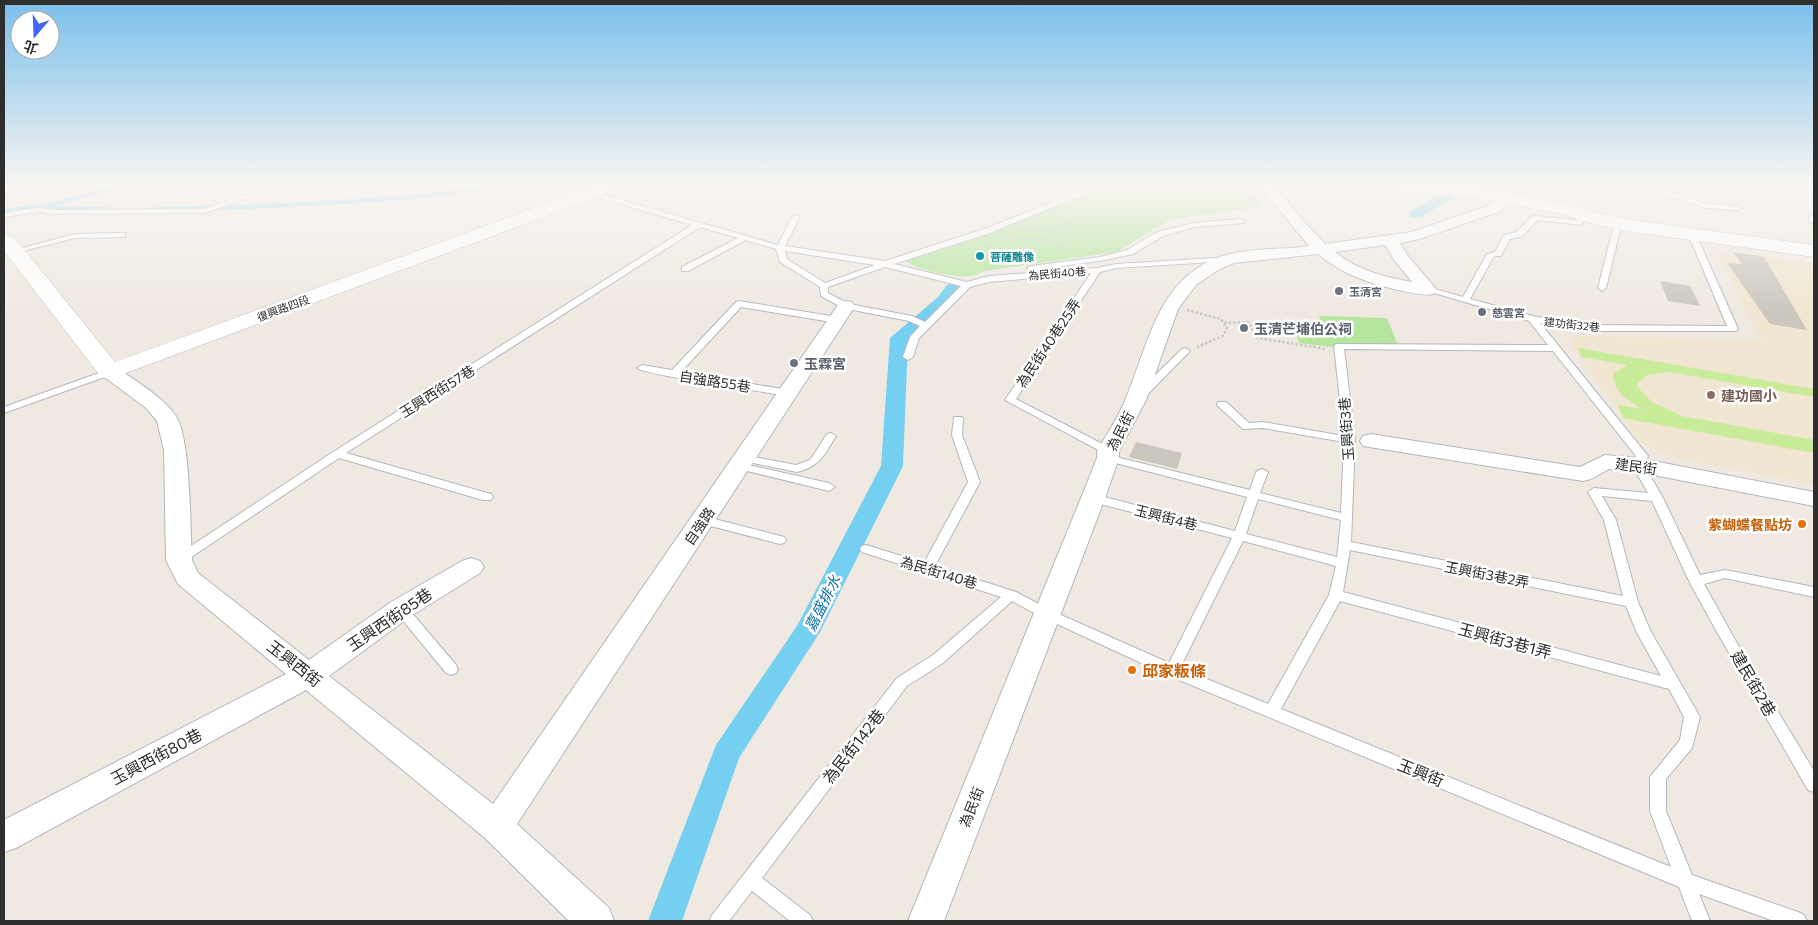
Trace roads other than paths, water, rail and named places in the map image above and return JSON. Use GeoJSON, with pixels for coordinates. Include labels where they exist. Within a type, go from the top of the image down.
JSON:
{"type":"FeatureCollection","features":[{"type":"Feature","properties":{"kind":"street","name":"復興路四段"},"geometry":{"type":"LineString","coordinates":[[110,372],[499,227]]}},
{"type":"Feature","properties":{"kind":"street","name":"建功街32巷"},"geometry":{"type":"LineString","coordinates":[[1302,227],[1322,248],[1344,266],[1385,282],[1428,290]]}},
{"type":"Feature","properties":{"kind":"street","name":"為民街"},"geometry":{"type":"LineString","coordinates":[[926,921],[1093,498],[1108,454],[1136,400],[1169,309],[1190,281],[1212,266],[1231,259],[1390,240],[1414,236],[1440,227]]}},
{"type":"Feature","properties":{"kind":"street"},"geometry":{"type":"LineString","coordinates":[[1646,227],[1814,251]]}},
{"type":"Feature","properties":{"kind":"street"},"geometry":{"type":"LineString","coordinates":[[1390,240],[1401,258],[1428,290]]}},
{"type":"Feature","properties":{"kind":"street"},"geometry":{"type":"LineString","coordinates":[[9,246],[110,372]]}},
{"type":"Feature","properties":{"kind":"street","name":"自強路"},"geometry":{"type":"LineString","coordinates":[[497,826],[842,313]]}},
{"type":"Feature","properties":{"kind":"street","name":"玉興西街"},"geometry":{"type":"LineString","coordinates":[[110,372],[153,404],[167,419],[175,450],[179,560],[187,578],[497,826],[587,914]]}},
{"type":"Feature","properties":{"kind":"street","name":"建民街"},"geometry":{"type":"LineString","coordinates":[[1360,441],[1583,474],[1605,462],[1638,465],[1811,504]]}},
{"type":"Feature","properties":{"kind":"street","name":"玉興西街85巷"},"geometry":{"type":"LineString","coordinates":[[309,674],[401,609],[471,567]]}},
{"type":"Feature","properties":{"kind":"street","name":"玉興西街80巷"},"geometry":{"type":"LineString","coordinates":[[4,837],[309,674]]}},
{"type":"Feature","properties":{"kind":"lane","name":"玉興西街57巷"},"geometry":{"type":"LineString","coordinates":[[179,560],[337,454],[694,227]]}},
{"type":"Feature","properties":{"kind":"lane","name":"為民街40巷"},"geometry":{"type":"LineString","coordinates":[[705,227],[780,248],[885,264],[967,285],[989,279],[1097,270],[1116,266],[1231,259]]}},
{"type":"Feature","properties":{"kind":"lane"},"geometry":{"type":"LineString","coordinates":[[791,227],[780,248],[783,260],[824,286]]}},
{"type":"Feature","properties":{"kind":"lane"},"geometry":{"type":"LineString","coordinates":[[824,286],[997,227]]}},
{"type":"Feature","properties":{"kind":"lane"},"geometry":{"type":"LineString","coordinates":[[989,279],[996,273],[1100,259],[1130,252],[1160,234],[1186,227]]}},
{"type":"Feature","properties":{"kind":"lane"},"geometry":{"type":"LineString","coordinates":[[1466,299],[1491,254],[1498,254],[1507,237],[1519,234],[1526,227]]}},
{"type":"Feature","properties":{"kind":"lane"},"geometry":{"type":"LineString","coordinates":[[1602,288],[1617,227]]}},
{"type":"Feature","properties":{"kind":"lane","name":"建功街32巷"},"geometry":{"type":"LineString","coordinates":[[1428,290],[1448,297],[1466,299],[1532,320],[1585,328],[1733,329],[1692,234]]}},
{"type":"Feature","properties":{"kind":"lane"},"geometry":{"type":"LineString","coordinates":[[9,246],[75,236],[122,235]]}},
{"type":"Feature","properties":{"kind":"lane"},"geometry":{"type":"LineString","coordinates":[[685,269],[744,238]]}},
{"type":"Feature","properties":{"kind":"lane","name":"為民街40巷25弄"},"geometry":{"type":"LineString","coordinates":[[1097,270],[1010,400],[1108,454]]}},
{"type":"Feature","properties":{"kind":"lane"},"geometry":{"type":"LineString","coordinates":[[908,357],[915,337],[967,285]]}},
{"type":"Feature","properties":{"kind":"lane"},"geometry":{"type":"LineString","coordinates":[[824,286],[824,294],[842,313]]}},
{"type":"Feature","properties":{"kind":"lane"},"geometry":{"type":"LineString","coordinates":[[674,374],[739,304],[912,319],[925,325]]}},
{"type":"Feature","properties":{"kind":"lane"},"geometry":{"type":"LineString","coordinates":[[1532,320],[1555,348]]}},
{"type":"Feature","properties":{"kind":"lane","name":"玉興街3巷"},"geometry":{"type":"LineString","coordinates":[[1272,710],[1336,595],[1343,563],[1347,518],[1360,441],[1339,346],[1555,348]]}},
{"type":"Feature","properties":{"kind":"lane","name":"建民街2巷"},"geometry":{"type":"LineString","coordinates":[[1555,348],[1642,456],[1638,465],[1657,498],[1696,581],[1782,733],[1814,785]]}},
{"type":"Feature","properties":{"kind":"lane"},"geometry":{"type":"LineString","coordinates":[[1136,400],[1185,351]]}},
{"type":"Feature","properties":{"kind":"lane","name":"自強路55巷"},"geometry":{"type":"LineString","coordinates":[[642,368],[788,393]]}},
{"type":"Feature","properties":{"kind":"lane"},"geometry":{"type":"LineString","coordinates":[[4,410],[110,372]]}},
{"type":"Feature","properties":{"kind":"lane"},"geometry":{"type":"LineString","coordinates":[[1222,404],[1246,428],[1263,425],[1360,441]]}},
{"type":"Feature","properties":{"kind":"lane"},"geometry":{"type":"LineString","coordinates":[[928,569],[974,482],[957,435],[958,419]]}},
{"type":"Feature","properties":{"kind":"lane"},"geometry":{"type":"LineString","coordinates":[[742,462],[797,469],[814,462],[831,436]]}},
{"type":"Feature","properties":{"kind":"lane"},"geometry":{"type":"LineString","coordinates":[[337,454],[487,498]]}},
{"type":"Feature","properties":{"kind":"lane"},"geometry":{"type":"LineString","coordinates":[[1108,454],[1347,518]]}},
{"type":"Feature","properties":{"kind":"lane"},"geometry":{"type":"LineString","coordinates":[[742,462],[829,487]]}},
{"type":"Feature","properties":{"kind":"lane"},"geometry":{"type":"LineString","coordinates":[[1172,671],[1240,536],[1262,472]]}},
{"type":"Feature","properties":{"kind":"lane"},"geometry":{"type":"LineString","coordinates":[[1657,498],[1594,492],[1610,520],[1630,602],[1644,633],[1692,717],[1687,743],[1658,777],[1658,811],[1701,921]]}},
{"type":"Feature","properties":{"kind":"lane","name":"玉興街4巷"},"geometry":{"type":"LineString","coordinates":[[1093,498],[1343,563]]}},
{"type":"Feature","properties":{"kind":"lane"},"geometry":{"type":"LineString","coordinates":[[703,520],[780,540]]}},
{"type":"Feature","properties":{"kind":"lane","name":"玉興街3巷2弄"},"geometry":{"type":"LineString","coordinates":[[1344,545],[1630,602]]}},
{"type":"Feature","properties":{"kind":"lane","name":"為民街140巷"},"geometry":{"type":"LineString","coordinates":[[866,549],[1011,594],[1047,614]]}},
{"type":"Feature","properties":{"kind":"lane"},"geometry":{"type":"LineString","coordinates":[[1696,581],[1725,574],[1814,592]]}},
{"type":"Feature","properties":{"kind":"lane","name":"為民街142巷"},"geometry":{"type":"LineString","coordinates":[[718,921],[902,682],[938,659],[1011,594]]}},
{"type":"Feature","properties":{"kind":"lane","name":"玉興街3巷1弄"},"geometry":{"type":"LineString","coordinates":[[1336,595],[1674,685]]}},
{"type":"Feature","properties":{"kind":"lane"},"geometry":{"type":"LineString","coordinates":[[401,609],[451,669]]}},
{"type":"Feature","properties":{"kind":"lane","name":"玉興街"},"geometry":{"type":"LineString","coordinates":[[1047,614],[1172,671],[1272,710],[1684,880],[1798,921]]}},
{"type":"Feature","properties":{"kind":"lane"},"geometry":{"type":"LineString","coordinates":[[750,880],[804,921]]}},
{"type":"Feature","properties":{"kind":"waterway","name":"嘉盛排水"},"geometry":{"type":"LineString","coordinates":[[665,921],[726,754],[807,632],[892,466],[899,338],[944,301],[953,288]]}},
{"type":"Feature","properties":{"kind":"place","name":"菩薩雕像"},"geometry":{"type":"Point","coordinates":[980,256]}},
{"type":"Feature","properties":{"kind":"place","name":"玉清宮"},"geometry":{"type":"Point","coordinates":[1339,291]}},
{"type":"Feature","properties":{"kind":"place","name":"慈雲宮"},"geometry":{"type":"Point","coordinates":[1482,312]}},
{"type":"Feature","properties":{"kind":"place","name":"玉清芒埔伯公祠"},"geometry":{"type":"Point","coordinates":[1244,328]}},
{"type":"Feature","properties":{"kind":"place","name":"玉霖宮"},"geometry":{"type":"Point","coordinates":[794,363]}},
{"type":"Feature","properties":{"kind":"place","name":"建功國小"},"geometry":{"type":"Point","coordinates":[1711,395]}},
{"type":"Feature","properties":{"kind":"place","name":"紫蝴蝶餐點坊"},"geometry":{"type":"Point","coordinates":[1802,524]}},
{"type":"Feature","properties":{"kind":"place","name":"邱家粄條"},"geometry":{"type":"Point","coordinates":[1132,670]}}]}
